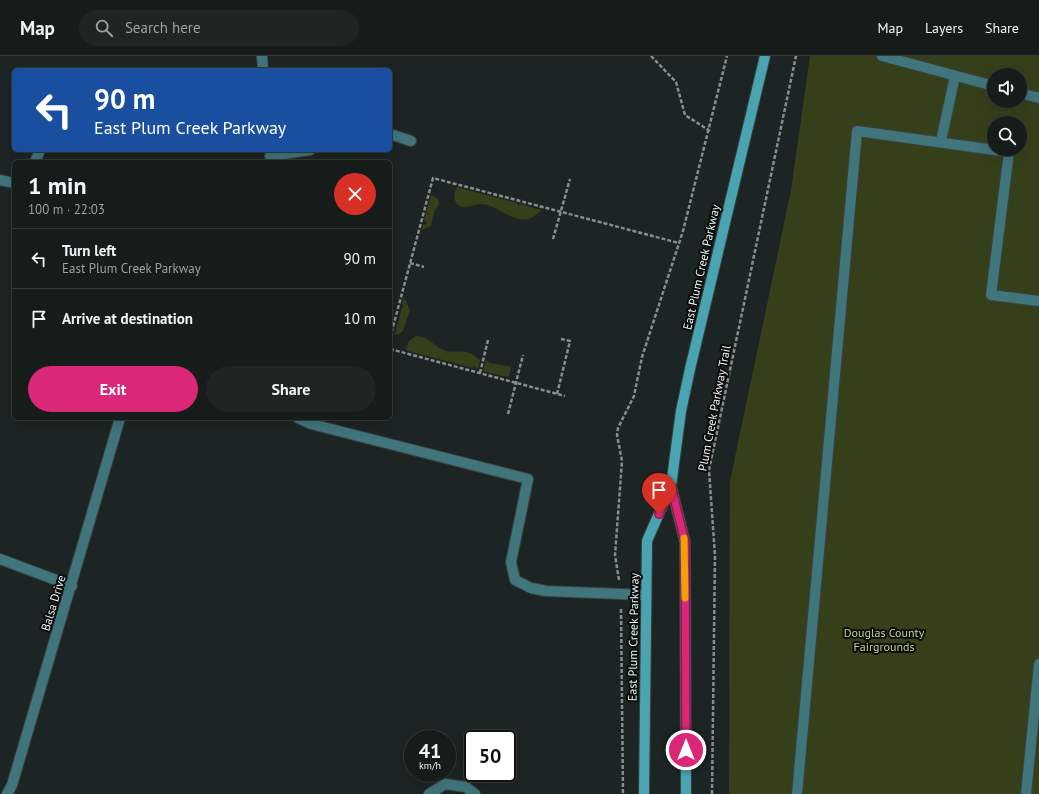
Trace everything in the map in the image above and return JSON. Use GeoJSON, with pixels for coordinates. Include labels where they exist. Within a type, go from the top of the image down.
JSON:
{"type":"FeatureCollection","features":[{"type":"Feature","properties":{"kind":"main road","name":"East Plum Creek Parkway"},"geometry":{"type":"LineString","coordinates":[[644,794],[647,541],[671,486],[687,383],[765,56]]}},
{"type":"Feature","properties":{"kind":"main road","name":"East Plum Creek Parkway"},"geometry":{"type":"LineString","coordinates":[[671,486],[685,542],[686,794]]}},
{"type":"Feature","properties":{"kind":"street"},"geometry":{"type":"LineString","coordinates":[[262,56],[264,68]]}},
{"type":"Feature","properties":{"kind":"street"},"geometry":{"type":"LineString","coordinates":[[882,56],[987,84]]}},
{"type":"Feature","properties":{"kind":"street"},"geometry":{"type":"LineString","coordinates":[[941,141],[955,76]]}},
{"type":"Feature","properties":{"kind":"street"},"geometry":{"type":"LineString","coordinates":[[1027,95],[1039,98]]}},
{"type":"Feature","properties":{"kind":"street"},"geometry":{"type":"LineString","coordinates":[[797,794],[857,131],[941,141],[1009,152],[991,295],[1039,301]]}},
{"type":"Feature","properties":{"kind":"street"},"geometry":{"type":"LineString","coordinates":[[392,135],[411,141]]}},
{"type":"Feature","properties":{"kind":"street"},"geometry":{"type":"LineString","coordinates":[[270,156],[297,152]]}},
{"type":"Feature","properties":{"kind":"street"},"geometry":{"type":"LineString","coordinates":[[0,180],[12,183]]}},
{"type":"Feature","properties":{"kind":"street","name":"Balsa Drive"},"geometry":{"type":"LineString","coordinates":[[7,794],[12,785],[72,586],[119,420]]}},
{"type":"Feature","properties":{"kind":"street"},"geometry":{"type":"LineString","coordinates":[[302,420],[311,424],[528,479],[511,562],[515,580],[531,588],[546,591],[646,595]]}},
{"type":"Feature","properties":{"kind":"street"},"geometry":{"type":"LineString","coordinates":[[0,559],[72,586]]}},
{"type":"Feature","properties":{"kind":"street"},"geometry":{"type":"LineString","coordinates":[[1026,794],[1039,664]]}},
{"type":"Feature","properties":{"kind":"street"},"geometry":{"type":"LineString","coordinates":[[429,794],[444,784],[466,788],[475,794]]}},
{"type":"Feature","properties":{"kind":"path"},"geometry":{"type":"LineString","coordinates":[[651,56],[676,82],[685,115],[710,131]]}},
{"type":"Feature","properties":{"kind":"path"},"geometry":{"type":"LineString","coordinates":[[623,794],[621,594],[615,556],[622,461],[617,436],[618,428],[634,396],[642,357],[679,243],[710,131],[727,56]]}},
{"type":"Feature","properties":{"kind":"path","name":"Plum Creek Parkway Trail"},"geometry":{"type":"LineString","coordinates":[[712,794],[715,556],[709,470],[796,56]]}},
{"type":"Feature","properties":{"kind":"path"},"geometry":{"type":"LineString","coordinates":[[392,330],[433,178],[679,243]]}},
{"type":"Feature","properties":{"kind":"path"},"geometry":{"type":"LineString","coordinates":[[553,239],[570,178]]}},
{"type":"Feature","properties":{"kind":"path"},"geometry":{"type":"LineString","coordinates":[[410,263],[424,267]]}},
{"type":"Feature","properties":{"kind":"path"},"geometry":{"type":"LineString","coordinates":[[557,394],[570,341],[561,339]]}},
{"type":"Feature","properties":{"kind":"path"},"geometry":{"type":"LineString","coordinates":[[480,373],[488,340]]}},
{"type":"Feature","properties":{"kind":"path"},"geometry":{"type":"LineString","coordinates":[[392,350],[565,396]]}},
{"type":"Feature","properties":{"kind":"path"},"geometry":{"type":"LineString","coordinates":[[508,414],[523,355]]}},
{"type":"Feature","properties":{"kind":"green space","name":"Douglas County Fairgrounds"},"geometry":{"type":"Polygon","coordinates":[[[810,56],[1039,56],[1039,794],[729,794],[730,481],[791,190],[810,56]]]}},
{"type":"Feature","properties":{"kind":"green space"},"geometry":{"type":"Polygon","coordinates":[[[457,187],[517,203],[519,206],[520,204],[541,210],[533,217],[519,219],[482,204],[464,207],[456,203],[455,194],[457,187]]]}},
{"type":"Feature","properties":{"kind":"green space"},"geometry":{"type":"Polygon","coordinates":[[[431,195],[438,199],[439,204],[434,212],[431,226],[422,230],[423,224],[426,224],[427,222],[424,221],[431,195]]]}},
{"type":"Feature","properties":{"kind":"green space"},"geometry":{"type":"Polygon","coordinates":[[[404,297],[410,310],[403,331],[397,335],[395,334],[402,307],[404,308],[402,304],[404,297]]]}},
{"type":"Feature","properties":{"kind":"green space"},"geometry":{"type":"Polygon","coordinates":[[[416,336],[424,337],[446,351],[469,353],[480,360],[478,369],[474,366],[473,368],[408,351],[406,349],[409,341],[416,336]]]}},
{"type":"Feature","properties":{"kind":"green space"},"geometry":{"type":"Polygon","coordinates":[[[486,360],[491,363],[511,367],[509,376],[507,377],[483,371],[486,360]]]}},
{"type":"Feature","properties":{"kind":"slow traffic"},"geometry":{"type":"LineString","coordinates":[[684,538],[685,598]]}},
{"type":"Feature","properties":{"kind":"route"},"geometry":{"type":"LineString","coordinates":[[659,514],[671,486],[685,542],[686,750]]}}]}
